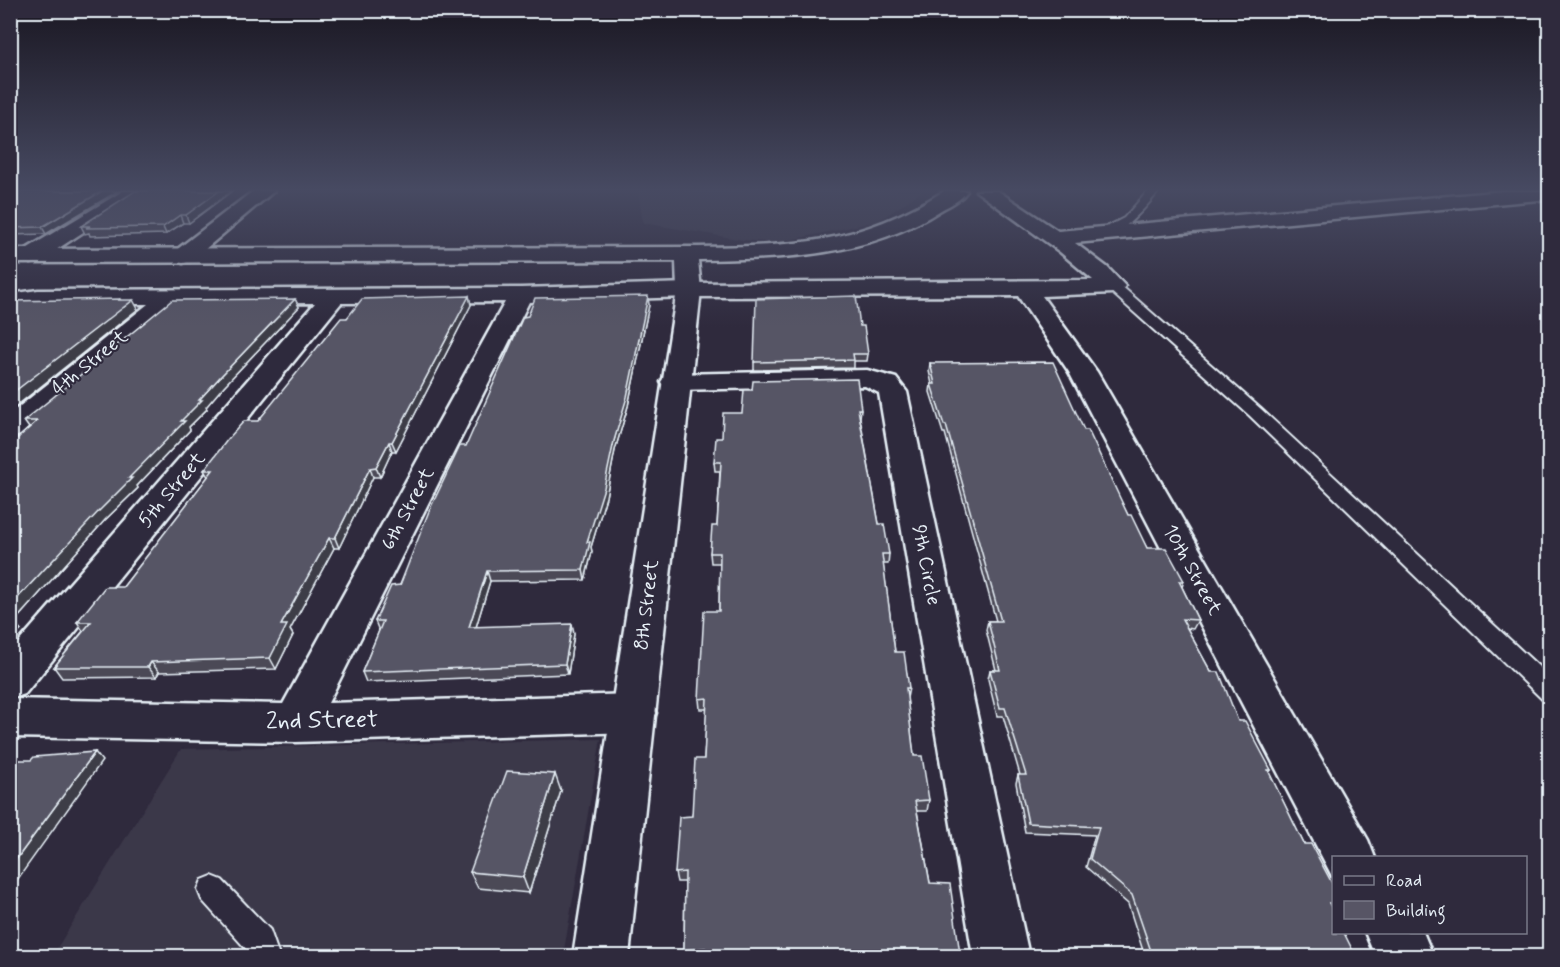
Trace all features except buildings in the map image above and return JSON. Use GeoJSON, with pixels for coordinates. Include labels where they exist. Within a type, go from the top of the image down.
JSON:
{"type":"FeatureCollection","features":[{"type":"Feature","properties":{"kind":"street"},"geometry":{"type":"LineString","coordinates":[[21,256],[56,236]]}},
{"type":"Feature","properties":{"kind":"street"},"geometry":{"type":"LineString","coordinates":[[183,256],[208,236]]}},
{"type":"Feature","properties":{"kind":"street"},"geometry":{"type":"LineString","coordinates":[[10,301],[38,297],[521,295],[688,272],[850,242],[868,236]]}},
{"type":"Feature","properties":{"kind":"street"},"geometry":{"type":"LineString","coordinates":[[1053,236],[1100,272],[1113,286]]}},
{"type":"Feature","properties":{"kind":"street"},"geometry":{"type":"LineString","coordinates":[[1056,238],[1096,236]]}},
{"type":"Feature","properties":{"kind":"street"},"geometry":{"type":"LineString","coordinates":[[21,256],[183,256],[688,272],[1025,289],[1113,286]]}},
{"type":"Feature","properties":{"kind":"street","name":"8th Street"},"geometry":{"type":"LineString","coordinates":[[601,957],[688,272]]}},
{"type":"Feature","properties":{"kind":"street","name":"10th Street"},"geometry":{"type":"LineString","coordinates":[[1025,289],[1083,372],[1349,856]]}},
{"type":"Feature","properties":{"kind":"street","name":"6th Street"},"geometry":{"type":"LineString","coordinates":[[296,723],[521,295]]}},
{"type":"Feature","properties":{"kind":"street","name":"5th Street"},"geometry":{"type":"LineString","coordinates":[[10,682],[333,297]]}},
{"type":"Feature","properties":{"kind":"street","name":"4th Street"},"geometry":{"type":"LineString","coordinates":[[10,429],[170,298]]}},
{"type":"Feature","properties":{"kind":"street","name":"9th Circle"},"geometry":{"type":"LineString","coordinates":[[675,382],[867,378],[886,384],[893,392],[1001,957]]}},
{"type":"Feature","properties":{"kind":"street","name":"2nd Street"},"geometry":{"type":"LineString","coordinates":[[10,718],[296,723],[633,713]]}},
{"type":"Feature","properties":{"kind":"street"},"geometry":{"type":"LineString","coordinates":[[1393,934],[1405,957]]}},
{"type":"Feature","properties":{"kind":"lane"},"geometry":{"type":"LineString","coordinates":[[1113,286],[1255,412],[1550,692]]}},
{"type":"Feature","properties":{"kind":"lane"},"geometry":{"type":"LineString","coordinates":[[212,890],[259,941],[264,957]]}},
{"type":"Feature","properties":{"kind":"shaded area"},"geometry":{"type":"Polygon","coordinates":[[[720,236],[808,236],[776,243],[720,236]]]}},
{"type":"Feature","properties":{"kind":"shaded area"},"geometry":{"type":"Polygon","coordinates":[[[601,739],[563,956],[52,956],[181,749],[601,739]]]}}]}
